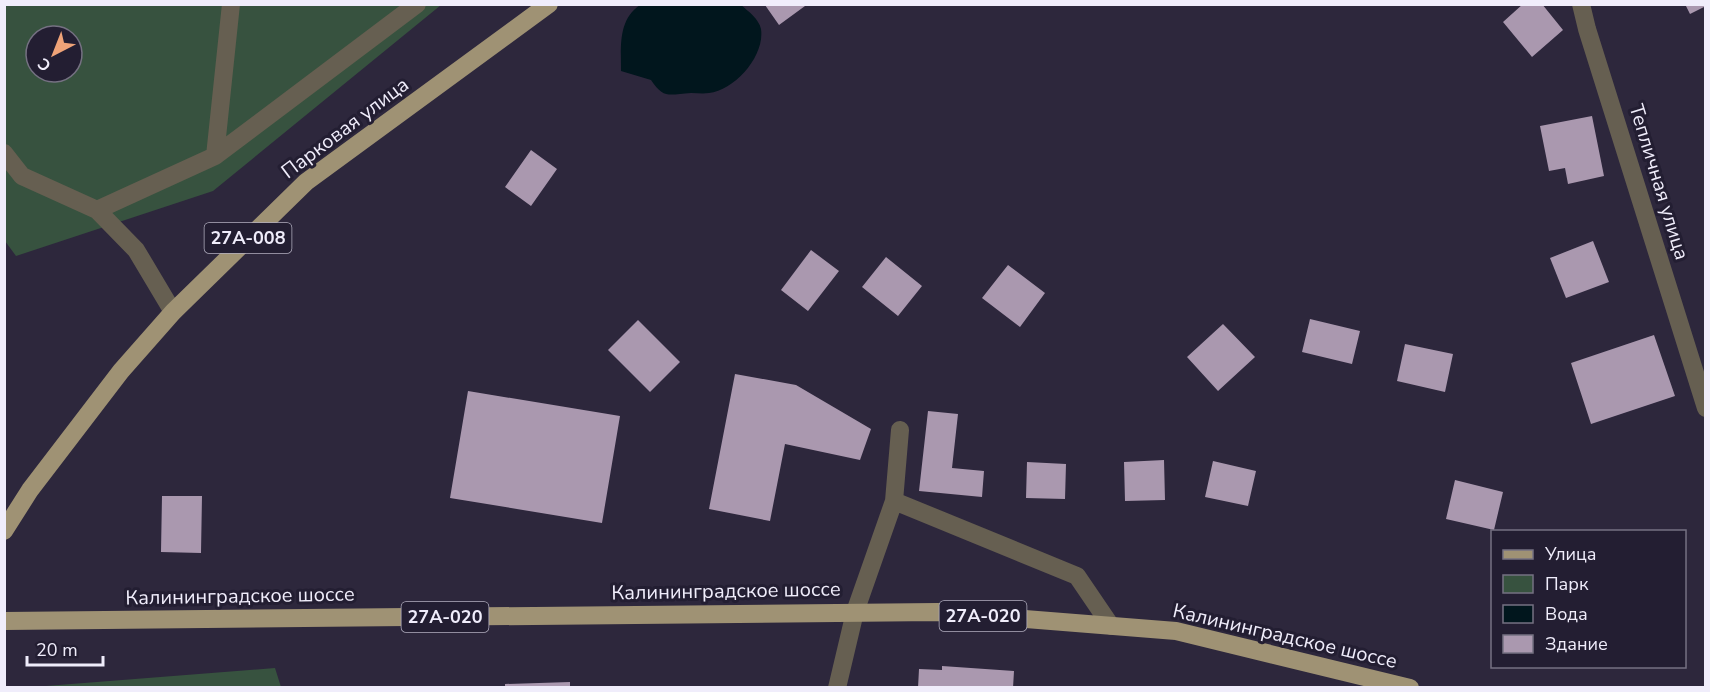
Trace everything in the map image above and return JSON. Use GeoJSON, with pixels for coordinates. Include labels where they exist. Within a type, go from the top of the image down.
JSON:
{"type":"FeatureCollection","features":[{"type":"Feature","properties":{"kind":"main road","name":"Парковая улица"},"geometry":{"type":"LineString","coordinates":[[4,531],[30,490],[121,371],[173,312],[306,182],[549,4]]}},
{"type":"Feature","properties":{"kind":"main road","name":"Калининградское шоссе"},"geometry":{"type":"LineString","coordinates":[[4,621],[937,612],[1176,631],[1410,687]]}},
{"type":"Feature","properties":{"kind":"street"},"geometry":{"type":"LineString","coordinates":[[215,156],[231,4]]}},
{"type":"Feature","properties":{"kind":"street"},"geometry":{"type":"LineString","coordinates":[[98,210],[215,156],[417,4]]}},
{"type":"Feature","properties":{"kind":"street","name":"Тепличная улица"},"geometry":{"type":"LineString","coordinates":[[1581,4],[1587,29],[1702,378],[1706,408]]}},
{"type":"Feature","properties":{"kind":"street"},"geometry":{"type":"LineString","coordinates":[[4,153],[22,176],[98,210],[136,250],[173,312]]}},
{"type":"Feature","properties":{"kind":"street"},"geometry":{"type":"LineString","coordinates":[[837,687],[855,612],[894,501],[900,430]]}},
{"type":"Feature","properties":{"kind":"street"},"geometry":{"type":"LineString","coordinates":[[894,501],[1077,576],[1110,626]]}},
{"type":"Feature","properties":{"kind":"green space"},"geometry":{"type":"Polygon","coordinates":[[[5,5],[441,5],[213,191],[16,256],[5,241],[5,5]]]}},
{"type":"Feature","properties":{"kind":"green space"},"geometry":{"type":"Polygon","coordinates":[[[275,668],[281,687],[33,687],[275,668]]]}},
{"type":"Feature","properties":{"kind":"water"},"geometry":{"type":"Polygon","coordinates":[[[640,5],[741,5],[753,15],[760,25],[761,39],[758,50],[746,70],[729,86],[709,93],[673,95],[664,93],[651,80],[621,71],[621,43],[624,26],[633,11],[640,5]]]}},
{"type":"Feature","properties":{"kind":"building"},"geometry":{"type":"Polygon","coordinates":[[[1523,4],[1542,4],[1563,30],[1532,57],[1503,22],[1523,4]]]}},
{"type":"Feature","properties":{"kind":"building"},"geometry":{"type":"Polygon","coordinates":[[[1685,4],[1706,4],[1706,6],[1690,14],[1685,4]]]}},
{"type":"Feature","properties":{"kind":"building"},"geometry":{"type":"Polygon","coordinates":[[[765,5],[804,5],[805,6],[779,25],[765,5]]]}},
{"type":"Feature","properties":{"kind":"building"},"geometry":{"type":"Polygon","coordinates":[[[1592,116],[1604,176],[1568,184],[1565,168],[1549,171],[1540,126],[1592,116]]]}},
{"type":"Feature","properties":{"kind":"building"},"geometry":{"type":"Polygon","coordinates":[[[531,150],[557,169],[531,206],[505,187],[531,150]]]}},
{"type":"Feature","properties":{"kind":"building"},"geometry":{"type":"Polygon","coordinates":[[[1593,241],[1609,282],[1566,298],[1550,258],[1593,241]]]}},
{"type":"Feature","properties":{"kind":"building"},"geometry":{"type":"Polygon","coordinates":[[[811,250],[839,271],[808,311],[781,290],[811,250]]]}},
{"type":"Feature","properties":{"kind":"building"},"geometry":{"type":"Polygon","coordinates":[[[886,257],[922,286],[898,316],[862,287],[886,257]]]}},
{"type":"Feature","properties":{"kind":"building"},"geometry":{"type":"Polygon","coordinates":[[[1008,265],[1045,293],[1020,327],[982,298],[1008,265]]]}},
{"type":"Feature","properties":{"kind":"building"},"geometry":{"type":"Polygon","coordinates":[[[1310,319],[1360,331],[1352,364],[1302,352],[1310,319]]]}},
{"type":"Feature","properties":{"kind":"building"},"geometry":{"type":"Polygon","coordinates":[[[638,320],[680,362],[650,392],[608,350],[638,320]]]}},
{"type":"Feature","properties":{"kind":"building"},"geometry":{"type":"Polygon","coordinates":[[[1223,324],[1255,357],[1218,391],[1187,357],[1223,324]]]}},
{"type":"Feature","properties":{"kind":"building"},"geometry":{"type":"Polygon","coordinates":[[[1654,335],[1675,396],[1591,424],[1571,363],[1654,335]]]}},
{"type":"Feature","properties":{"kind":"building"},"geometry":{"type":"Polygon","coordinates":[[[1405,344],[1453,354],[1445,392],[1397,381],[1405,344]]]}},
{"type":"Feature","properties":{"kind":"building"},"geometry":{"type":"Polygon","coordinates":[[[735,374],[796,385],[871,429],[860,460],[785,444],[770,521],[709,509],[735,374]]]}},
{"type":"Feature","properties":{"kind":"building"},"geometry":{"type":"Polygon","coordinates":[[[468,391],[620,416],[602,523],[450,498],[468,391]]]}},
{"type":"Feature","properties":{"kind":"building"},"geometry":{"type":"Polygon","coordinates":[[[928,411],[958,414],[952,468],[984,471],[982,497],[919,491],[928,411]]]}},
{"type":"Feature","properties":{"kind":"building"},"geometry":{"type":"Polygon","coordinates":[[[1164,460],[1165,500],[1125,501],[1124,462],[1164,460]]]}},
{"type":"Feature","properties":{"kind":"building"},"geometry":{"type":"Polygon","coordinates":[[[1213,461],[1256,471],[1248,506],[1205,497],[1213,461]]]}},
{"type":"Feature","properties":{"kind":"building"},"geometry":{"type":"Polygon","coordinates":[[[1027,462],[1066,464],[1065,499],[1026,498],[1027,462]]]}},
{"type":"Feature","properties":{"kind":"building"},"geometry":{"type":"Polygon","coordinates":[[[1455,480],[1503,492],[1494,530],[1446,519],[1455,480]]]}},
{"type":"Feature","properties":{"kind":"building"},"geometry":{"type":"Polygon","coordinates":[[[162,496],[202,496],[201,553],[161,552],[162,496]]]}},
{"type":"Feature","properties":{"kind":"building"},"geometry":{"type":"Polygon","coordinates":[[[942,666],[1014,671],[1013,688],[918,688],[919,669],[942,670],[942,666]]]}},
{"type":"Feature","properties":{"kind":"building"},"geometry":{"type":"Polygon","coordinates":[[[570,682],[570,688],[505,688],[505,684],[570,682]]]}}]}
